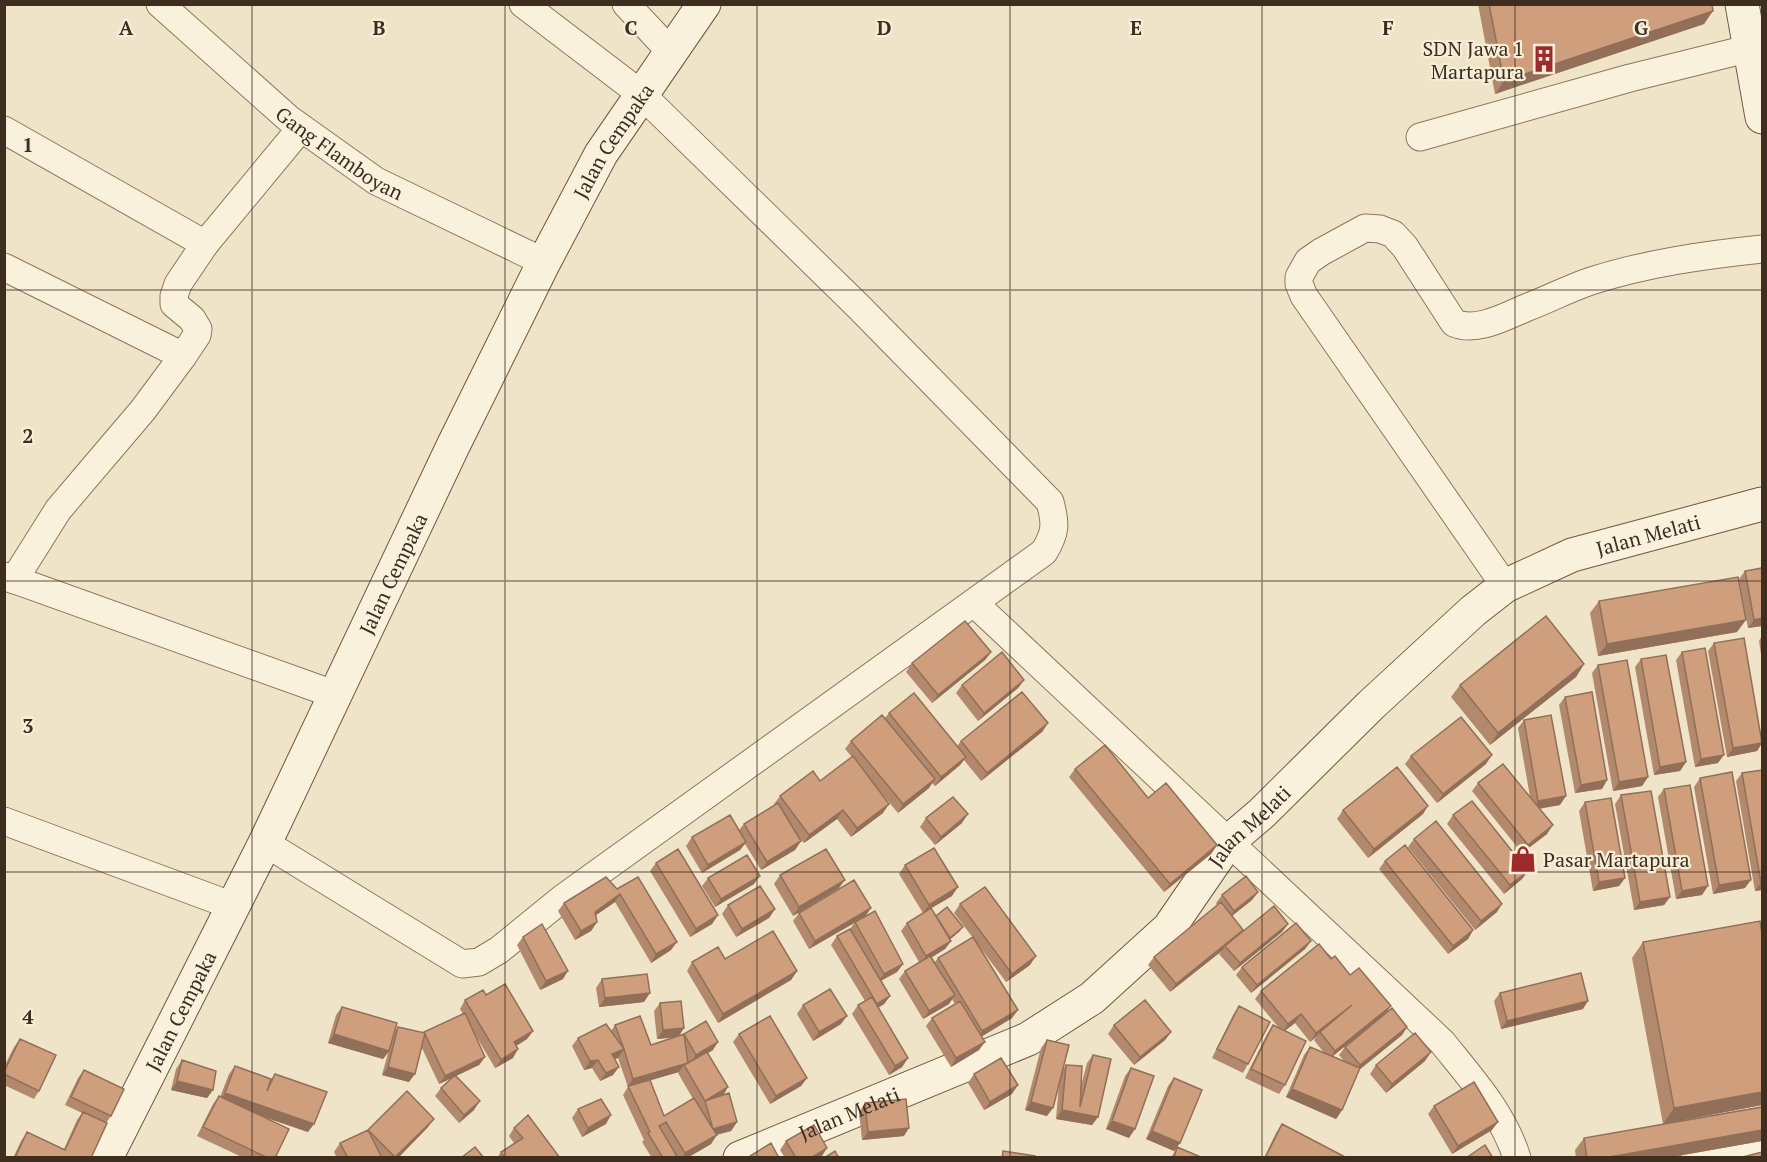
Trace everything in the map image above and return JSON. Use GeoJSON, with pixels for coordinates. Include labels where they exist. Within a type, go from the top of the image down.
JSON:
{"type":"FeatureCollection","features":[{"type":"Feature","properties":{"kind":"street","name":"Gang Flamboyan"},"geometry":{"type":"LineString","coordinates":[[160,4],[301,128],[376,180],[544,262]]}},
{"type":"Feature","properties":{"kind":"street"},"geometry":{"type":"LineString","coordinates":[[265,843],[462,964],[479,962],[499,950],[573,891],[1044,552],[1053,537],[1055,520],[1050,502],[859,306],[641,94],[523,4]]}},
{"type":"Feature","properties":{"kind":"street"},"geometry":{"type":"LineString","coordinates":[[626,4],[670,51]]}},
{"type":"Feature","properties":{"kind":"street","name":"Jalan Cempaka"},"geometry":{"type":"LineString","coordinates":[[106,1158],[265,843],[453,446],[544,262],[601,154],[704,4]]}},
{"type":"Feature","properties":{"kind":"street"},"geometry":{"type":"LineString","coordinates":[[1742,4],[1757,47],[1762,117]]}},
{"type":"Feature","properties":{"kind":"street"},"geometry":{"type":"LineString","coordinates":[[1419,137],[1630,78],[1757,47]]}},
{"type":"Feature","properties":{"kind":"street"},"geometry":{"type":"LineString","coordinates":[[301,128],[205,244],[178,284],[174,304],[192,319],[198,329],[183,356],[143,410],[58,510],[9,578],[336,695]]}},
{"type":"Feature","properties":{"kind":"street"},"geometry":{"type":"LineString","coordinates":[[4,130],[205,244]]}},
{"type":"Feature","properties":{"kind":"street"},"geometry":{"type":"LineString","coordinates":[[1505,586],[1304,296],[1299,277],[1308,261],[1365,228],[1380,229],[1393,234],[1405,247],[1454,323],[1462,327],[1470,327],[1506,316],[1591,281],[1691,257],[1762,249]]}},
{"type":"Feature","properties":{"kind":"street"},"geometry":{"type":"LineString","coordinates":[[4,267],[183,356]]}},
{"type":"Feature","properties":{"kind":"street","name":"Jalan Melati"},"geometry":{"type":"LineString","coordinates":[[740,1158],[1028,1039],[1092,998],[1169,928],[1228,842],[1263,813],[1371,705],[1473,611],[1505,586],[1572,555],[1762,504]]}},
{"type":"Feature","properties":{"kind":"street"},"geometry":{"type":"LineString","coordinates":[[974,603],[1442,1042],[1482,1091],[1511,1138],[1517,1158]]}},
{"type":"Feature","properties":{"kind":"street"},"geometry":{"type":"LineString","coordinates":[[4,821],[234,906]]}},
{"type":"Feature","properties":{"kind":"street"},"geometry":{"type":"LineString","coordinates":[[1695,1158],[1762,1146]]}},
{"type":"Feature","properties":{"kind":"building","name":"SDN Jawa 1 Martapura"},"geometry":{"type":"Polygon","coordinates":[[[1489,4],[1712,4],[1713,11],[1504,81],[1489,4]]]}},
{"type":"Feature","properties":{"kind":"building"},"geometry":{"type":"Polygon","coordinates":[[[1762,568],[1762,618],[1754,620],[1745,571],[1762,568]]]}},
{"type":"Feature","properties":{"kind":"building"},"geometry":{"type":"Polygon","coordinates":[[[1738,577],[1746,620],[1607,644],[1599,601],[1738,577]]]}},
{"type":"Feature","properties":{"kind":"building"},"geometry":{"type":"Polygon","coordinates":[[[1546,616],[1584,664],[1498,733],[1460,685],[1546,616]]]}},
{"type":"Feature","properties":{"kind":"building"},"geometry":{"type":"Polygon","coordinates":[[[965,621],[991,652],[938,695],[912,663],[965,621]]]}},
{"type":"Feature","properties":{"kind":"building"},"geometry":{"type":"Polygon","coordinates":[[[1744,638],[1762,743],[1733,748],[1714,643],[1744,638]]]}},
{"type":"Feature","properties":{"kind":"building"},"geometry":{"type":"Polygon","coordinates":[[[1705,648],[1724,755],[1701,759],[1682,652],[1705,648]]]}},
{"type":"Feature","properties":{"kind":"building"},"geometry":{"type":"Polygon","coordinates":[[[1002,652],[1024,680],[984,713],[962,685],[1002,652]]]}},
{"type":"Feature","properties":{"kind":"building"},"geometry":{"type":"Polygon","coordinates":[[[1666,655],[1686,762],[1660,767],[1641,659],[1666,655]]]}},
{"type":"Feature","properties":{"kind":"building"},"geometry":{"type":"Polygon","coordinates":[[[1627,660],[1648,777],[1619,782],[1598,665],[1627,660]]]}},
{"type":"Feature","properties":{"kind":"building"},"geometry":{"type":"Polygon","coordinates":[[[1022,692],[1048,723],[987,773],[961,741],[1022,692]]]}},
{"type":"Feature","properties":{"kind":"building"},"geometry":{"type":"Polygon","coordinates":[[[1592,692],[1607,780],[1581,785],[1565,697],[1592,692]]]}},
{"type":"Feature","properties":{"kind":"building"},"geometry":{"type":"Polygon","coordinates":[[[914,693],[966,757],[941,777],[889,713],[914,693]]]}},
{"type":"Feature","properties":{"kind":"building"},"geometry":{"type":"Polygon","coordinates":[[[882,715],[935,779],[903,804],[851,741],[882,715]]]}},
{"type":"Feature","properties":{"kind":"building"},"geometry":{"type":"Polygon","coordinates":[[[1551,715],[1566,796],[1538,801],[1524,720],[1551,715]]]}},
{"type":"Feature","properties":{"kind":"building"},"geometry":{"type":"Polygon","coordinates":[[[1461,717],[1492,755],[1443,794],[1411,756],[1461,717]]]}},
{"type":"Feature","properties":{"kind":"building"},"geometry":{"type":"Polygon","coordinates":[[[1105,745],[1148,798],[1166,783],[1217,845],[1170,884],[1075,769],[1105,745]]]}},
{"type":"Feature","properties":{"kind":"building"},"geometry":{"type":"Polygon","coordinates":[[[853,756],[889,804],[857,828],[843,810],[809,835],[780,796],[813,771],[820,781],[853,756]]]}},
{"type":"Feature","properties":{"kind":"building"},"geometry":{"type":"Polygon","coordinates":[[[1503,764],[1553,825],[1528,845],[1478,783],[1503,764]]]}},
{"type":"Feature","properties":{"kind":"building"},"geometry":{"type":"Polygon","coordinates":[[[1397,767],[1428,806],[1374,849],[1343,810],[1397,767]]]}},
{"type":"Feature","properties":{"kind":"building"},"geometry":{"type":"Polygon","coordinates":[[[1762,770],[1762,882],[1761,883],[1742,773],[1762,770]]]}},
{"type":"Feature","properties":{"kind":"building"},"geometry":{"type":"Polygon","coordinates":[[[1732,772],[1751,880],[1719,885],[1700,778],[1732,772]]]}},
{"type":"Feature","properties":{"kind":"building"},"geometry":{"type":"Polygon","coordinates":[[[1690,785],[1708,886],[1682,891],[1664,789],[1690,785]]]}},
{"type":"Feature","properties":{"kind":"building"},"geometry":{"type":"Polygon","coordinates":[[[1651,791],[1670,897],[1640,902],[1621,795],[1651,791]]]}},
{"type":"Feature","properties":{"kind":"building"},"geometry":{"type":"Polygon","coordinates":[[[953,797],[968,814],[941,837],[926,818],[953,797]]]}},
{"type":"Feature","properties":{"kind":"building"},"geometry":{"type":"Polygon","coordinates":[[[1611,798],[1625,878],[1599,882],[1585,802],[1611,798]]]}},
{"type":"Feature","properties":{"kind":"building"},"geometry":{"type":"Polygon","coordinates":[[[1472,801],[1528,871],[1510,885],[1453,815],[1472,801]]]}},
{"type":"Feature","properties":{"kind":"building"},"geometry":{"type":"Polygon","coordinates":[[[778,803],[801,841],[767,862],[744,824],[778,803]]]}},
{"type":"Feature","properties":{"kind":"building"},"geometry":{"type":"Polygon","coordinates":[[[730,815],[746,842],[708,865],[692,837],[730,815]]]}},
{"type":"Feature","properties":{"kind":"building"},"geometry":{"type":"Polygon","coordinates":[[[1436,821],[1502,904],[1481,921],[1414,839],[1436,821]]]}},
{"type":"Feature","properties":{"kind":"building"},"geometry":{"type":"Polygon","coordinates":[[[1405,845],[1473,930],[1453,946],[1385,861],[1405,845]]]}},
{"type":"Feature","properties":{"kind":"building"},"geometry":{"type":"Polygon","coordinates":[[[934,848],[958,887],[929,905],[905,865],[934,848]]]}},
{"type":"Feature","properties":{"kind":"building"},"geometry":{"type":"Polygon","coordinates":[[[678,849],[718,915],[696,929],[656,863],[678,849]]]}},
{"type":"Feature","properties":{"kind":"building"},"geometry":{"type":"Polygon","coordinates":[[[826,849],[845,880],[799,907],[780,875],[826,849]]]}},
{"type":"Feature","properties":{"kind":"building"},"geometry":{"type":"Polygon","coordinates":[[[747,855],[760,876],[721,899],[708,878],[747,855]]]}},
{"type":"Feature","properties":{"kind":"building"},"geometry":{"type":"Polygon","coordinates":[[[1246,876],[1258,892],[1234,911],[1222,895],[1246,876]]]}},
{"type":"Feature","properties":{"kind":"building"},"geometry":{"type":"Polygon","coordinates":[[[606,877],[617,889],[638,877],[677,942],[656,954],[620,894],[595,912],[597,922],[581,931],[564,903],[606,877]]]}},
{"type":"Feature","properties":{"kind":"building"},"geometry":{"type":"Polygon","coordinates":[[[854,880],[871,908],[815,941],[799,913],[854,880]]]}},
{"type":"Feature","properties":{"kind":"building"},"geometry":{"type":"Polygon","coordinates":[[[760,886],[775,909],[742,929],[728,905],[760,886]]]}},
{"type":"Feature","properties":{"kind":"building"},"geometry":{"type":"Polygon","coordinates":[[[985,887],[1036,956],[1012,974],[960,904],[985,887]]]}},
{"type":"Feature","properties":{"kind":"building"},"geometry":{"type":"Polygon","coordinates":[[[1221,902],[1243,930],[1176,984],[1154,957],[1221,902]]]}},
{"type":"Feature","properties":{"kind":"building"},"geometry":{"type":"Polygon","coordinates":[[[1274,906],[1288,924],[1240,963],[1225,946],[1274,906]]]}},
{"type":"Feature","properties":{"kind":"building"},"geometry":{"type":"Polygon","coordinates":[[[947,907],[963,927],[950,938],[936,916],[947,907]]]}},
{"type":"Feature","properties":{"kind":"building"},"geometry":{"type":"Polygon","coordinates":[[[931,908],[951,941],[926,956],[907,923],[931,908]]]}},
{"type":"Feature","properties":{"kind":"building"},"geometry":{"type":"Polygon","coordinates":[[[875,911],[903,964],[884,974],[855,922],[875,911]]]}},
{"type":"Feature","properties":{"kind":"building"},"geometry":{"type":"Polygon","coordinates":[[[1760,921],[1762,934],[1762,1092],[1674,1108],[1643,942],[1760,921]]]}},
{"type":"Feature","properties":{"kind":"building"},"geometry":{"type":"Polygon","coordinates":[[[1296,923],[1311,941],[1257,985],[1242,967],[1296,923]]]}},
{"type":"Feature","properties":{"kind":"building"},"geometry":{"type":"Polygon","coordinates":[[[542,924],[568,971],[546,981],[523,937],[542,924]]]}},
{"type":"Feature","properties":{"kind":"building"},"geometry":{"type":"Polygon","coordinates":[[[850,929],[890,996],[877,1004],[837,936],[850,929]]]}},
{"type":"Feature","properties":{"kind":"building"},"geometry":{"type":"Polygon","coordinates":[[[773,931],[797,971],[723,1014],[692,962],[718,947],[725,959],[773,931]]]}},
{"type":"Feature","properties":{"kind":"building"},"geometry":{"type":"Polygon","coordinates":[[[973,937],[1018,1010],[982,1031],[938,958],[973,937]]]}},
{"type":"Feature","properties":{"kind":"building"},"geometry":{"type":"Polygon","coordinates":[[[1319,944],[1331,959],[1335,956],[1350,975],[1359,968],[1391,1006],[1335,1051],[1320,1032],[1352,1005],[1316,1033],[1301,1014],[1288,1024],[1261,991],[1319,944]]]}},
{"type":"Feature","properties":{"kind":"building"},"geometry":{"type":"Polygon","coordinates":[[[930,956],[955,995],[929,1011],[905,971],[930,956]]]}},
{"type":"Feature","properties":{"kind":"building"},"geometry":{"type":"Polygon","coordinates":[[[1581,973],[1588,1001],[1507,1021],[1500,993],[1581,973]]]}},
{"type":"Feature","properties":{"kind":"building"},"geometry":{"type":"Polygon","coordinates":[[[647,974],[650,993],[605,998],[602,979],[647,974]]]}},
{"type":"Feature","properties":{"kind":"building"},"geometry":{"type":"Polygon","coordinates":[[[505,984],[533,1031],[514,1042],[518,1049],[501,1060],[465,1000],[483,990],[486,995],[505,984]]]}},
{"type":"Feature","properties":{"kind":"building"},"geometry":{"type":"Polygon","coordinates":[[[830,989],[847,1016],[819,1032],[803,1005],[830,989]]]}},
{"type":"Feature","properties":{"kind":"building"},"geometry":{"type":"Polygon","coordinates":[[[872,997],[908,1058],[895,1066],[858,1005],[872,997]]]}},
{"type":"Feature","properties":{"kind":"building"},"geometry":{"type":"Polygon","coordinates":[[[1145,1000],[1171,1032],[1140,1057],[1114,1025],[1145,1000]]]}},
{"type":"Feature","properties":{"kind":"building"},"geometry":{"type":"Polygon","coordinates":[[[681,1001],[684,1028],[663,1030],[660,1003],[681,1001]]]}},
{"type":"Feature","properties":{"kind":"building"},"geometry":{"type":"Polygon","coordinates":[[[960,1001],[985,1042],[956,1058],[932,1018],[960,1001]]]}},
{"type":"Feature","properties":{"kind":"building"},"geometry":{"type":"Polygon","coordinates":[[[1239,1006],[1270,1022],[1248,1064],[1217,1049],[1239,1006]]]}},
{"type":"Feature","properties":{"kind":"building"},"geometry":{"type":"Polygon","coordinates":[[[342,1007],[397,1023],[389,1051],[334,1034],[342,1007]]]}},
{"type":"Feature","properties":{"kind":"building"},"geometry":{"type":"Polygon","coordinates":[[[1392,1008],[1407,1027],[1360,1065],[1345,1047],[1392,1008]]]}},
{"type":"Feature","properties":{"kind":"building"},"geometry":{"type":"Polygon","coordinates":[[[465,1013],[485,1057],[445,1076],[424,1032],[465,1013]]]}},
{"type":"Feature","properties":{"kind":"building"},"geometry":{"type":"Polygon","coordinates":[[[640,1016],[651,1045],[684,1034],[688,1063],[633,1079],[615,1025],[640,1016]]]}},
{"type":"Feature","properties":{"kind":"building"},"geometry":{"type":"Polygon","coordinates":[[[770,1016],[807,1078],[776,1096],[739,1034],[770,1016]]]}},
{"type":"Feature","properties":{"kind":"building"},"geometry":{"type":"Polygon","coordinates":[[[706,1021],[718,1042],[696,1055],[684,1034],[706,1021]]]}},
{"type":"Feature","properties":{"kind":"building"},"geometry":{"type":"Polygon","coordinates":[[[606,1024],[624,1049],[612,1054],[619,1067],[606,1073],[598,1060],[590,1061],[578,1038],[606,1024]]]}},
{"type":"Feature","properties":{"kind":"building"},"geometry":{"type":"Polygon","coordinates":[[[1273,1025],[1306,1041],[1285,1085],[1251,1069],[1273,1025]]]}},
{"type":"Feature","properties":{"kind":"building"},"geometry":{"type":"Polygon","coordinates":[[[398,1027],[425,1033],[415,1074],[388,1067],[398,1027]]]}},
{"type":"Feature","properties":{"kind":"building"},"geometry":{"type":"Polygon","coordinates":[[[1415,1033],[1431,1052],[1392,1084],[1376,1065],[1415,1033]]]}},
{"type":"Feature","properties":{"kind":"building"},"geometry":{"type":"Polygon","coordinates":[[[20,1039],[56,1055],[39,1091],[4,1074],[20,1039]]]}},
{"type":"Feature","properties":{"kind":"building"},"geometry":{"type":"Polygon","coordinates":[[[1047,1040],[1069,1045],[1053,1108],[1031,1102],[1047,1040]]]}},
{"type":"Feature","properties":{"kind":"building"},"geometry":{"type":"Polygon","coordinates":[[[1310,1047],[1360,1068],[1342,1110],[1292,1089],[1310,1047]]]}},
{"type":"Feature","properties":{"kind":"building"},"geometry":{"type":"Polygon","coordinates":[[[707,1052],[728,1087],[705,1101],[684,1065],[707,1052]]]}},
{"type":"Feature","properties":{"kind":"building"},"geometry":{"type":"Polygon","coordinates":[[[1093,1055],[1111,1059],[1098,1117],[1062,1110],[1066,1065],[1082,1066],[1080,1107],[1093,1055]]]}},
{"type":"Feature","properties":{"kind":"building"},"geometry":{"type":"Polygon","coordinates":[[[1001,1058],[1018,1085],[990,1102],[974,1074],[1001,1058]]]}},
{"type":"Feature","properties":{"kind":"building"},"geometry":{"type":"Polygon","coordinates":[[[182,1060],[216,1071],[213,1090],[177,1081],[182,1060]]]}},
{"type":"Feature","properties":{"kind":"building"},"geometry":{"type":"Polygon","coordinates":[[[235,1066],[271,1079],[267,1091],[275,1074],[327,1092],[314,1124],[225,1093],[235,1066]]]}},
{"type":"Feature","properties":{"kind":"building"},"geometry":{"type":"Polygon","coordinates":[[[1131,1068],[1154,1076],[1135,1129],[1112,1121],[1131,1068]]]}},
{"type":"Feature","properties":{"kind":"building"},"geometry":{"type":"Polygon","coordinates":[[[84,1070],[124,1089],[111,1116],[71,1097],[84,1070]]]}},
{"type":"Feature","properties":{"kind":"building"},"geometry":{"type":"Polygon","coordinates":[[[455,1075],[480,1101],[464,1115],[441,1088],[455,1075]]]}},
{"type":"Feature","properties":{"kind":"building"},"geometry":{"type":"Polygon","coordinates":[[[1174,1078],[1202,1090],[1180,1143],[1152,1131],[1174,1078]]]}},
{"type":"Feature","properties":{"kind":"building"},"geometry":{"type":"Polygon","coordinates":[[[650,1080],[664,1116],[694,1098],[717,1135],[685,1153],[666,1122],[659,1126],[678,1158],[663,1158],[648,1133],[650,1132],[628,1086],[650,1080]]]}},
{"type":"Feature","properties":{"kind":"building"},"geometry":{"type":"Polygon","coordinates":[[[1474,1082],[1498,1122],[1458,1146],[1434,1106],[1474,1082]]]}},
{"type":"Feature","properties":{"kind":"building"},"geometry":{"type":"Polygon","coordinates":[[[407,1091],[434,1119],[395,1157],[368,1130],[407,1091]]]}},
{"type":"Feature","properties":{"kind":"building"},"geometry":{"type":"Polygon","coordinates":[[[729,1093],[737,1122],[713,1129],[705,1101],[729,1093]]]}},
{"type":"Feature","properties":{"kind":"building"},"geometry":{"type":"Polygon","coordinates":[[[219,1096],[289,1129],[275,1158],[268,1158],[203,1127],[219,1096]]]}},
{"type":"Feature","properties":{"kind":"building"},"geometry":{"type":"Polygon","coordinates":[[[601,1099],[611,1115],[588,1128],[578,1109],[601,1099]]]}},
{"type":"Feature","properties":{"kind":"building"},"geometry":{"type":"Polygon","coordinates":[[[906,1099],[909,1128],[868,1132],[865,1103],[906,1099]]]}},
{"type":"Feature","properties":{"kind":"building"},"geometry":{"type":"Polygon","coordinates":[[[1762,1107],[1762,1130],[1604,1158],[1587,1158],[1584,1138],[1762,1107]]]}},
{"type":"Feature","properties":{"kind":"building"},"geometry":{"type":"Polygon","coordinates":[[[83,1112],[107,1123],[91,1158],[15,1158],[27,1132],[65,1150],[83,1112]]]}},
{"type":"Feature","properties":{"kind":"building"},"geometry":{"type":"Polygon","coordinates":[[[528,1115],[560,1158],[505,1158],[501,1152],[523,1138],[514,1128],[528,1115]]]}},
{"type":"Feature","properties":{"kind":"building"},"geometry":{"type":"Polygon","coordinates":[[[1282,1124],[1347,1158],[1265,1158],[1282,1124]]]}},
{"type":"Feature","properties":{"kind":"building"},"geometry":{"type":"Polygon","coordinates":[[[814,1125],[827,1148],[811,1158],[796,1158],[786,1141],[814,1125]]]}},
{"type":"Feature","properties":{"kind":"building"},"geometry":{"type":"Polygon","coordinates":[[[368,1130],[382,1158],[348,1158],[340,1143],[368,1130]]]}},
{"type":"Feature","properties":{"kind":"building"},"geometry":{"type":"Polygon","coordinates":[[[771,1143],[779,1158],[747,1158],[771,1143]]]}},
{"type":"Feature","properties":{"kind":"building"},"geometry":{"type":"Polygon","coordinates":[[[1485,1145],[1493,1158],[1466,1158],[1485,1145]]]}},
{"type":"Feature","properties":{"kind":"building"},"geometry":{"type":"Polygon","coordinates":[[[475,1147],[484,1158],[461,1158],[475,1147]]]}},
{"type":"Feature","properties":{"kind":"building"},"geometry":{"type":"Polygon","coordinates":[[[1177,1147],[1203,1158],[1174,1158],[1177,1147]]]}},
{"type":"Feature","properties":{"kind":"building"},"geometry":{"type":"Polygon","coordinates":[[[835,1151],[839,1158],[824,1158],[835,1151]]]}},
{"type":"Feature","properties":{"kind":"building"},"geometry":{"type":"Polygon","coordinates":[[[1003,1151],[1035,1156],[1035,1158],[1002,1158],[1003,1151]]]}},
{"type":"Feature","properties":{"kind":"building"},"geometry":{"type":"Polygon","coordinates":[[[1762,1152],[1762,1158],[1739,1158],[1762,1152]]]}},
{"type":"Feature","properties":{"kind":"place","name":"SDN Jawa 1 Martapura"},"geometry":{"type":"Point","coordinates":[1544,59]}},
{"type":"Feature","properties":{"kind":"place","name":"Pasar Martapura"},"geometry":{"type":"Point","coordinates":[1523,859]}}]}
